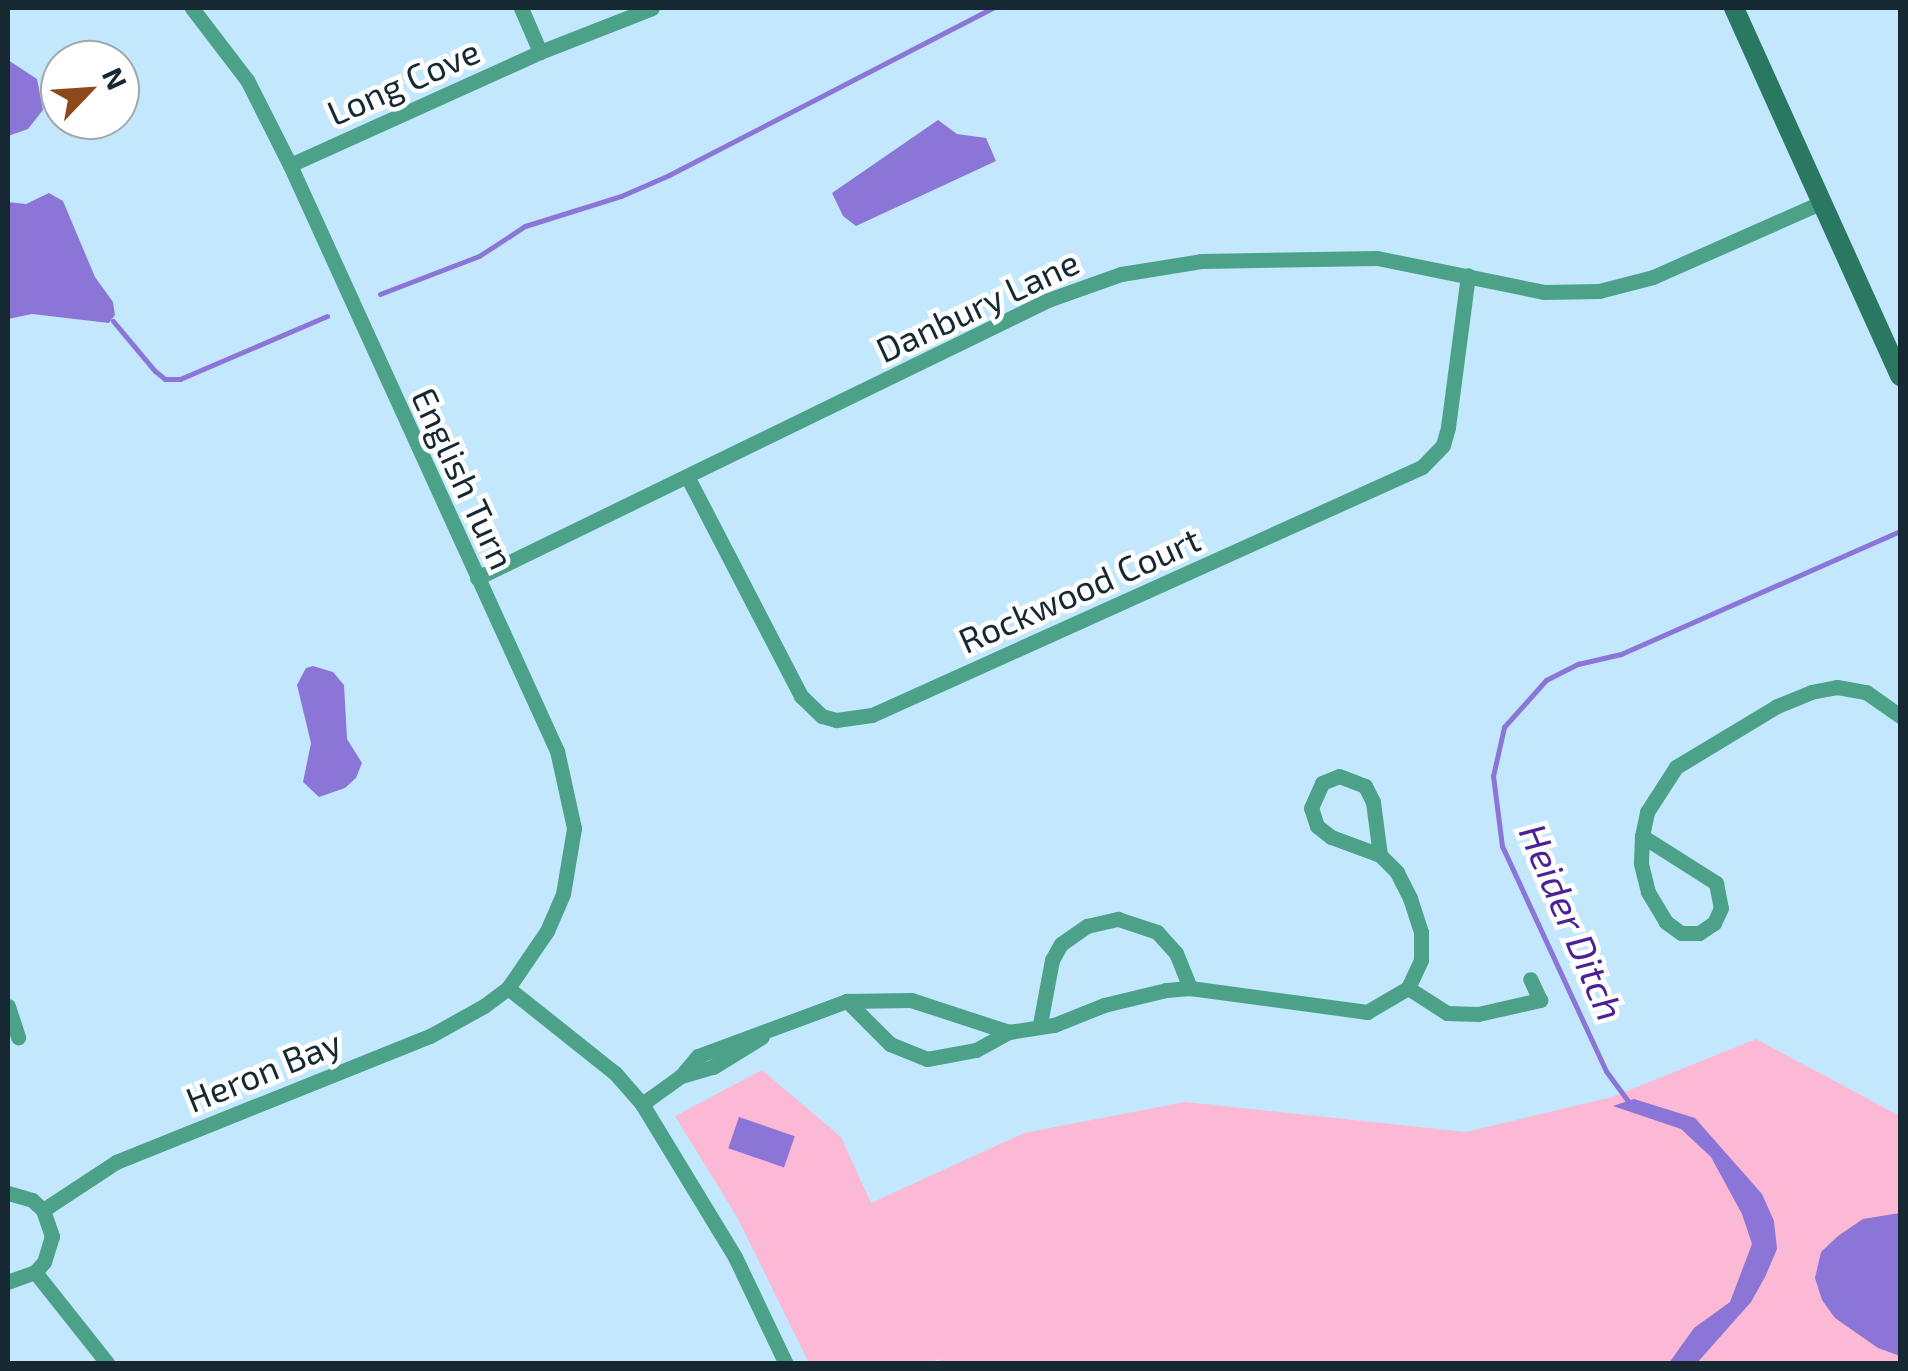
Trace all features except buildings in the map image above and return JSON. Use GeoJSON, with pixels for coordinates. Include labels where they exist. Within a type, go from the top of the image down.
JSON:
{"type":"FeatureCollection","features":[{"type":"Feature","properties":{"kind":"street","name":"English Turn"},"geometry":{"type":"LineString","coordinates":[[192,8],[247,80],[290,165],[557,750],[574,828],[564,894],[548,931],[508,988]]}},
{"type":"Feature","properties":{"kind":"street"},"geometry":{"type":"LineString","coordinates":[[520,8],[540,52]]}},
{"type":"Feature","properties":{"kind":"street","name":"Long Cove"},"geometry":{"type":"LineString","coordinates":[[290,165],[540,52],[652,8]]}},
{"type":"Feature","properties":{"kind":"street"},"geometry":{"type":"LineString","coordinates":[[1734,8],[1898,365]]}},
{"type":"Feature","properties":{"kind":"street","name":"Danbury Lane"},"geometry":{"type":"LineString","coordinates":[[477,578],[1048,300],[1121,274],[1201,261],[1377,258],[1544,292],[1618,288],[1653,277],[1822,202]]}},
{"type":"Feature","properties":{"kind":"street","name":"Rockwood Court"},"geometry":{"type":"LineString","coordinates":[[688,478],[801,696],[822,716],[836,720],[872,715],[1422,467],[1443,445],[1448,427],[1468,275]]}},
{"type":"Feature","properties":{"kind":"street"},"geometry":{"type":"LineString","coordinates":[[1642,836],[1716,883],[1722,908],[1707,929],[1682,932],[1657,910],[1641,863],[1642,836],[1646,812],[1676,767],[1776,706],[1837,686],[1866,692],[1900,716]]}},
{"type":"Feature","properties":{"kind":"street"},"geometry":{"type":"LineString","coordinates":[[847,1002],[890,1044],[927,1059],[976,1050],[1008,1032],[1040,1024],[1054,1025],[1134,996],[1190,988],[1367,1012],[1408,988],[1421,960],[1421,932],[1404,885],[1380,855],[1331,837],[1317,826],[1312,799],[1322,783],[1349,777],[1365,786],[1374,802],[1380,855]]}},
{"type":"Feature","properties":{"kind":"street"},"geometry":{"type":"LineString","coordinates":[[1040,1024],[1052,960],[1061,944],[1073,933],[1102,922],[1118,919],[1157,932],[1176,953],[1190,988]]}},
{"type":"Feature","properties":{"kind":"street"},"geometry":{"type":"LineString","coordinates":[[1408,988],[1447,1013],[1478,1014],[1540,1000],[1530,979]]}},
{"type":"Feature","properties":{"kind":"street"},"geometry":{"type":"LineString","coordinates":[[508,988],[615,1073],[642,1104],[735,1257],[786,1364]]}},
{"type":"Feature","properties":{"kind":"street","name":"Heron Bay"},"geometry":{"type":"LineString","coordinates":[[43,1210],[116,1162],[430,1036],[508,988]]}},
{"type":"Feature","properties":{"kind":"street"},"geometry":{"type":"LineString","coordinates":[[642,1104],[681,1076],[713,1067],[769,1031],[847,1002],[911,1000],[1008,1032]]}},
{"type":"Feature","properties":{"kind":"street"},"geometry":{"type":"LineString","coordinates":[[8,1006],[18,1036]]}},
{"type":"Feature","properties":{"kind":"street"},"geometry":{"type":"LineString","coordinates":[[8,1192],[32,1200],[43,1210],[52,1236],[50,1250],[35,1272],[8,1282]]}},
{"type":"Feature","properties":{"kind":"street"},"geometry":{"type":"LineString","coordinates":[[35,1272],[108,1364]]}},
{"type":"Feature","properties":{"kind":"shaded area"},"geometry":{"type":"Polygon","coordinates":[[[8,60],[37,79],[40,114],[28,129],[8,136],[8,60]]]}},
{"type":"Feature","properties":{"kind":"shaded area"},"geometry":{"type":"Polygon","coordinates":[[[938,120],[957,134],[986,138],[996,161],[856,226],[843,216],[832,193],[938,120]]]}},
{"type":"Feature","properties":{"kind":"shaded area"},"geometry":{"type":"Polygon","coordinates":[[[49,193],[63,201],[95,277],[113,302],[115,315],[109,323],[32,314],[8,319],[8,202],[26,204],[49,193]]]}},
{"type":"Feature","properties":{"kind":"shaded area"},"geometry":{"type":"Polygon","coordinates":[[[313,666],[333,672],[344,685],[347,739],[362,763],[356,778],[345,788],[319,797],[303,782],[311,743],[297,685],[306,668],[313,666]]]}},
{"type":"Feature","properties":{"kind":"shaded area"},"geometry":{"type":"Polygon","coordinates":[[[1756,1039],[1900,1116],[1900,1363],[942,1364],[939,1359],[928,1364],[809,1363],[737,1217],[675,1116],[762,1070],[841,1137],[871,1203],[1024,1133],[1185,1102],[1466,1132],[1612,1097],[1756,1039]]]}},
{"type":"Feature","properties":{"kind":"shaded area"},"geometry":{"type":"Polygon","coordinates":[[[1634,1099],[1695,1118],[1762,1194],[1774,1221],[1777,1249],[1765,1277],[1751,1302],[1697,1363],[1669,1363],[1694,1328],[1730,1302],[1752,1244],[1742,1214],[1711,1157],[1681,1129],[1613,1106],[1634,1099]]]}},
{"type":"Feature","properties":{"kind":"shaded area"},"geometry":{"type":"Polygon","coordinates":[[[739,1117],[795,1136],[784,1167],[728,1148],[739,1117]]]}},
{"type":"Feature","properties":{"kind":"shaded area"},"geometry":{"type":"Polygon","coordinates":[[[1900,1213],[1900,1356],[1878,1348],[1835,1318],[1822,1300],[1815,1278],[1821,1252],[1838,1236],[1863,1219],[1900,1213]]]}},
{"type":"Feature","properties":{"kind":"waterway"},"geometry":{"type":"LineString","coordinates":[[380,294],[479,256],[525,226],[621,196],[669,175],[993,8]]}},
{"type":"Feature","properties":{"kind":"waterway"},"geometry":{"type":"LineString","coordinates":[[113,321],[155,371],[165,379],[180,379],[327,316]]}},
{"type":"Feature","properties":{"kind":"waterway","name":"Heider Ditch"},"geometry":{"type":"LineString","coordinates":[[1631,1105],[1606,1071],[1502,846],[1493,776],[1504,727],[1546,680],[1578,664],[1621,654],[1900,531]]}}]}
